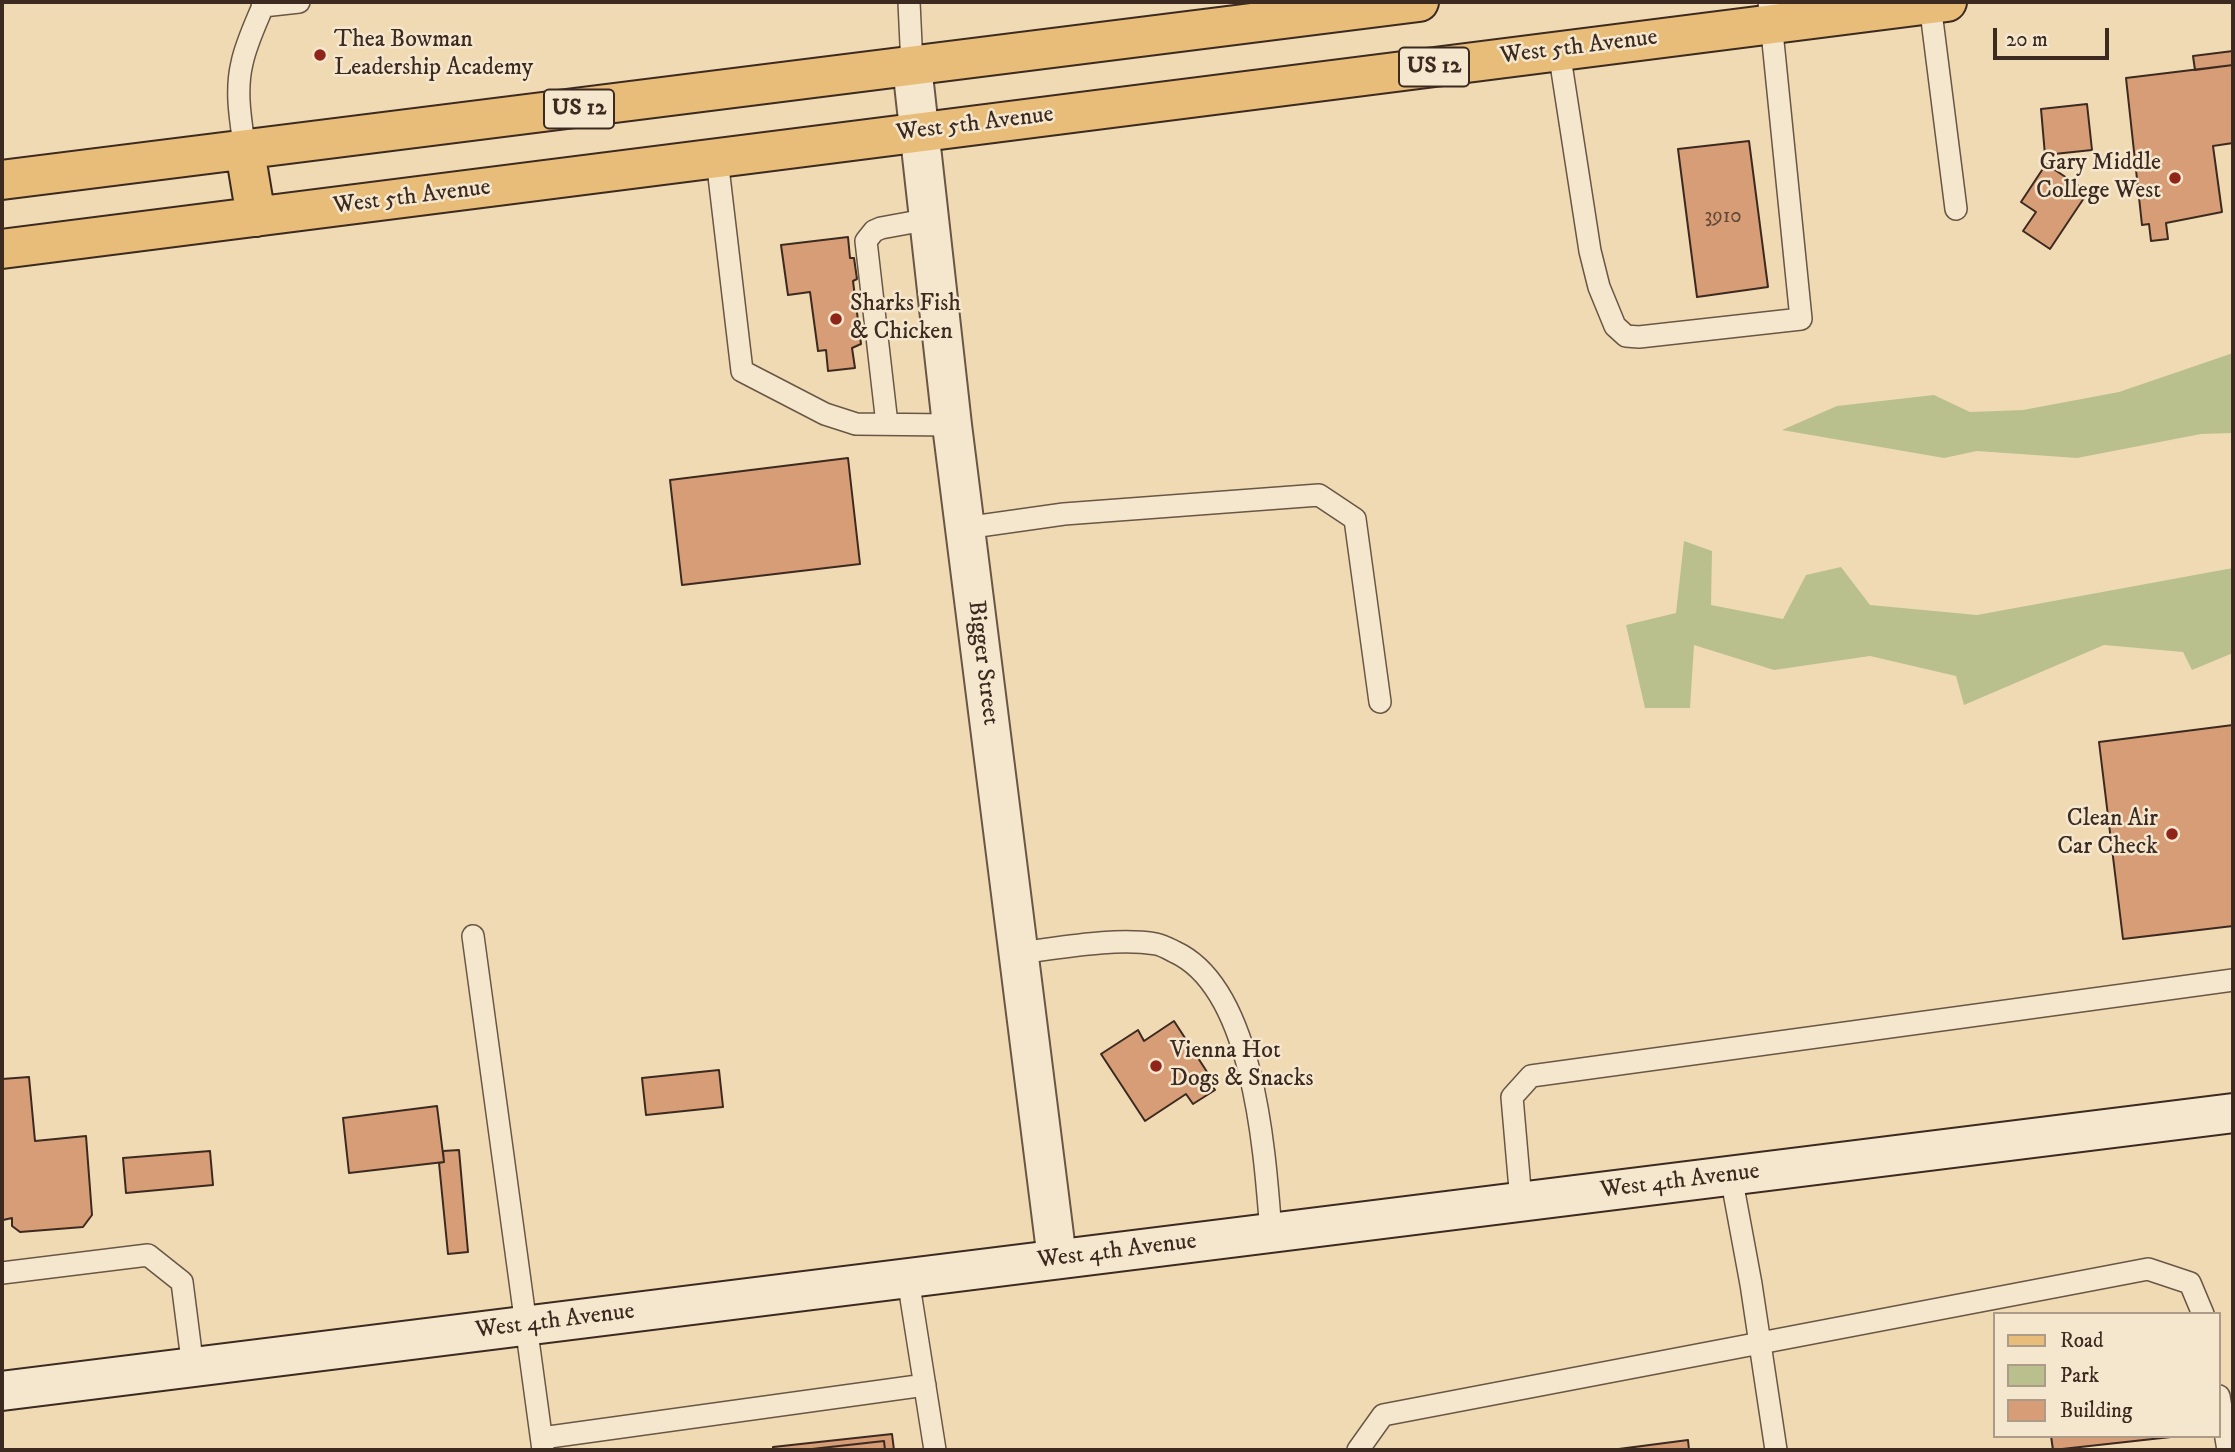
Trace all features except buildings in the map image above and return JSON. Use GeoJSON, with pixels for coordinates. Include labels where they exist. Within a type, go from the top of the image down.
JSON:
{"type":"FeatureCollection","features":[{"type":"Feature","properties":{"kind":"main road","name":"US 12"},"geometry":{"type":"LineString","coordinates":[[2,180],[1419,2]]}},
{"type":"Feature","properties":{"kind":"main road","name":"West 5th Avenue"},"geometry":{"type":"LineString","coordinates":[[2,249],[1559,51],[1770,13],[1939,3]]}},
{"type":"Feature","properties":{"kind":"main road","name":"Bigger Street"},"geometry":{"type":"LineString","coordinates":[[912,66],[952,425],[1057,1259]]}},
{"type":"Feature","properties":{"kind":"main road"},"geometry":{"type":"LineString","coordinates":[[245,151],[256,217]]}},
{"type":"Feature","properties":{"kind":"main road","name":"West 4th Avenue"},"geometry":{"type":"LineString","coordinates":[[2,1391],[2233,1113]]}},
{"type":"Feature","properties":{"kind":"lane"},"geometry":{"type":"LineString","coordinates":[[245,151],[239,82],[242,62],[262,4],[299,2]]}},
{"type":"Feature","properties":{"kind":"lane"},"geometry":{"type":"LineString","coordinates":[[909,2],[912,66]]}},
{"type":"Feature","properties":{"kind":"lane"},"geometry":{"type":"LineString","coordinates":[[1939,3],[1956,209]]}},
{"type":"Feature","properties":{"kind":"lane"},"geometry":{"type":"LineString","coordinates":[[1559,51],[1590,251],[1603,298],[1615,326],[1626,336],[1639,337],[1801,319],[1770,13]]}},
{"type":"Feature","properties":{"kind":"lane"},"geometry":{"type":"LineString","coordinates":[[718,159],[743,371],[825,414],[856,424],[952,425]]}},
{"type":"Feature","properties":{"kind":"lane"},"geometry":{"type":"LineString","coordinates":[[887,424],[866,241],[874,231],[881,228],[930,219]]}},
{"type":"Feature","properties":{"kind":"lane"},"geometry":{"type":"LineString","coordinates":[[965,527],[1065,514],[1319,495],[1354,519],[1380,702]]}},
{"type":"Feature","properties":{"kind":"lane"},"geometry":{"type":"LineString","coordinates":[[473,936],[543,1444],[925,1385]]}},
{"type":"Feature","properties":{"kind":"lane"},"geometry":{"type":"LineString","coordinates":[[1018,953],[1095,943],[1158,944],[1192,960],[1219,995],[1238,1037],[1254,1090],[1263,1140],[1271,1233]]}},
{"type":"Feature","properties":{"kind":"lane"},"geometry":{"type":"LineString","coordinates":[[1521,1201],[1512,1097],[1531,1076],[2233,980]]}},
{"type":"Feature","properties":{"kind":"lane"},"geometry":{"type":"LineString","coordinates":[[1731,1175],[1752,1284],[1776,1450]]}},
{"type":"Feature","properties":{"kind":"lane"},"geometry":{"type":"LineString","coordinates":[[2,1273],[148,1255],[182,1282],[193,1368]]}},
{"type":"Feature","properties":{"kind":"lane"},"geometry":{"type":"LineString","coordinates":[[1357,1450],[1383,1415],[2148,1269],[2190,1283],[2202,1312]]}},
{"type":"Feature","properties":{"kind":"lane"},"geometry":{"type":"LineString","coordinates":[[908,1279],[935,1450]]}},
{"type":"Feature","properties":{"kind":"lane"},"geometry":{"type":"LineString","coordinates":[[2221,1408],[2228,1450]]}},
{"type":"Feature","properties":{"kind":"green space"},"geometry":{"type":"Polygon","coordinates":[[[2233,353],[2233,433],[2201,434],[2077,458],[1977,451],[1944,458],[1782,430],[1837,406],[1934,395],[1970,412],[2023,410],[2119,392],[2233,353]]]}},
{"type":"Feature","properties":{"kind":"green space"},"geometry":{"type":"Polygon","coordinates":[[[1684,541],[1712,551],[1711,605],[1783,619],[1806,575],[1841,567],[1870,605],[1977,615],[2233,568],[2233,653],[2192,670],[2183,652],[2104,645],[1964,705],[1956,676],[1870,656],[1774,670],[1694,645],[1690,708],[1645,708],[1626,625],[1676,613],[1684,541]]]}},
{"type":"Feature","properties":{"kind":"place","name":"Thea Bowman Leadership Academy"},"geometry":{"type":"Point","coordinates":[320,55]}},
{"type":"Feature","properties":{"kind":"place","name":"Gary Middle College West"},"geometry":{"type":"Point","coordinates":[2175,178]}},
{"type":"Feature","properties":{"kind":"place","name":"Sharks Fish & Chicken"},"geometry":{"type":"Point","coordinates":[836,319]}},
{"type":"Feature","properties":{"kind":"place","name":"Clean Air Car Check"},"geometry":{"type":"Point","coordinates":[2172,834]}},
{"type":"Feature","properties":{"kind":"place","name":"Vienna Hot Dogs & Snacks"},"geometry":{"type":"Point","coordinates":[1156,1066]}}]}
